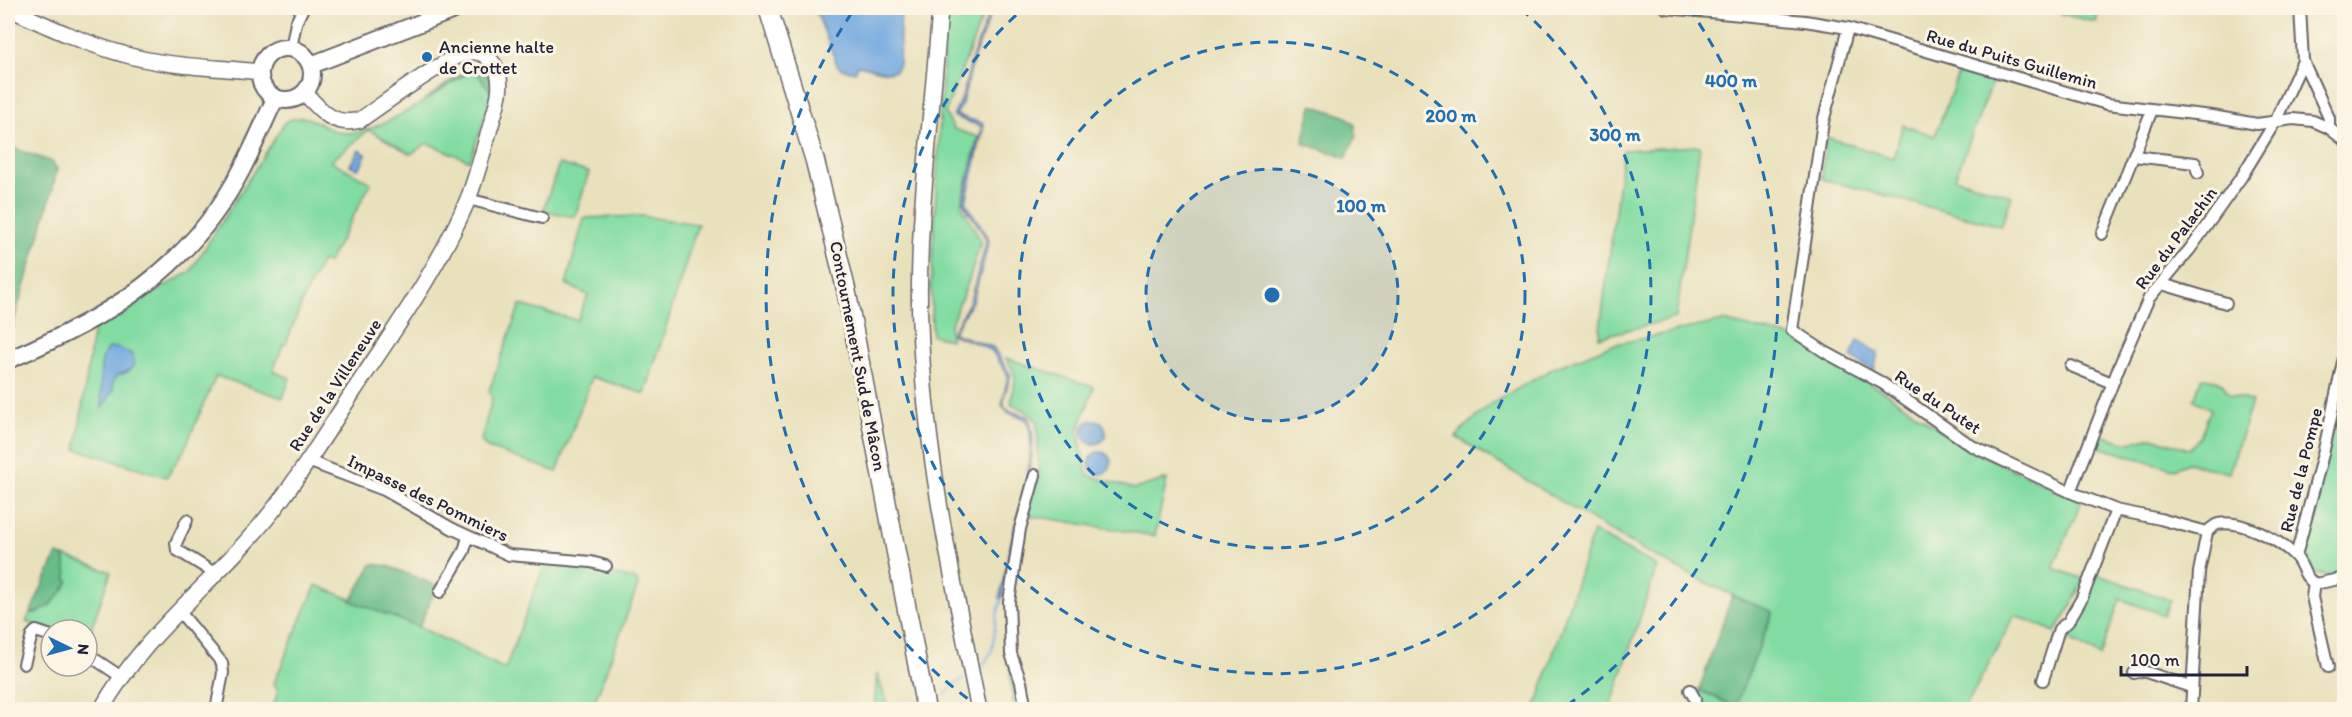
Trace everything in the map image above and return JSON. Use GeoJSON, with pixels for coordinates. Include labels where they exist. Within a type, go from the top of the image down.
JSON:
{"type":"FeatureCollection","features":[{"type":"Feature","properties":{"kind":"highway","name":"Contournement Sud de Mâcon"},"geometry":{"type":"LineString","coordinates":[[768,8],[815,161],[846,289],[926,710]]}},
{"type":"Feature","properties":{"kind":"highway","name":"Contournement Sud de Mâcon"},"geometry":{"type":"LineString","coordinates":[[780,8],[821,139],[850,254],[872,356],[938,710]]}},
{"type":"Feature","properties":{"kind":"main road"},"geometry":{"type":"LineString","coordinates":[[311,66],[459,8]]}},
{"type":"Feature","properties":{"kind":"main road"},"geometry":{"type":"LineString","coordinates":[[291,48],[303,54],[311,66],[312,80],[305,93],[291,101],[275,99],[263,88],[260,72],[267,56],[274,51],[291,48]]}},
{"type":"Feature","properties":{"kind":"main road"},"geometry":{"type":"LineString","coordinates":[[8,360],[89,322],[129,298],[150,282],[189,244],[218,207],[242,170],[275,99]]}},
{"type":"Feature","properties":{"kind":"street"},"geometry":{"type":"LineString","coordinates":[[8,8],[62,32],[123,54],[154,61],[260,72]]}},
{"type":"Feature","properties":{"kind":"street"},"geometry":{"type":"LineString","coordinates":[[291,48],[296,23],[303,8]]}},
{"type":"Feature","properties":{"kind":"street"},"geometry":{"type":"LineString","coordinates":[[940,8],[920,256],[920,323],[930,451],[941,525],[979,710]]}},
{"type":"Feature","properties":{"kind":"street","name":"Rue du Puits Guillemin"},"geometry":{"type":"LineString","coordinates":[[1666,8],[1722,11],[1848,28],[2107,104],[2212,116],[2258,124],[2293,119],[2313,121],[2329,128],[2344,140]]}},
{"type":"Feature","properties":{"kind":"street","name":"Rue du Palachin"},"geometry":{"type":"LineString","coordinates":[[2070,492],[2112,383],[2149,298],[2190,249],[2242,176],[2275,122],[2303,61],[2300,8]]}},
{"type":"Feature","properties":{"kind":"street","name":"Rue du Putet"},"geometry":{"type":"LineString","coordinates":[[1848,28],[1823,122],[1792,330],[1825,352],[1881,383],[1972,446],[2070,492],[2116,510],[2207,532]]}},
{"type":"Feature","properties":{"kind":"street","name":"Rue de la Villeneuve"},"geometry":{"type":"LineString","coordinates":[[101,710],[145,649],[247,541],[282,499],[433,267],[468,199],[493,119],[500,82],[496,66],[486,56],[479,52],[466,53],[423,77],[360,120],[348,123],[336,121],[320,110],[305,93]]}},
{"type":"Feature","properties":{"kind":"street"},"geometry":{"type":"LineString","coordinates":[[2303,61],[2329,118],[2329,128]]}},
{"type":"Feature","properties":{"kind":"street"},"geometry":{"type":"LineString","coordinates":[[2102,234],[2152,110]]}},
{"type":"Feature","properties":{"kind":"street"},"geometry":{"type":"LineString","coordinates":[[2134,156],[2195,163],[2198,172]]}},
{"type":"Feature","properties":{"kind":"street"},"geometry":{"type":"LineString","coordinates":[[468,199],[542,218]]}},
{"type":"Feature","properties":{"kind":"street"},"geometry":{"type":"LineString","coordinates":[[2162,284],[2226,303]]}},
{"type":"Feature","properties":{"kind":"street","name":"Rue de la Pompe"},"geometry":{"type":"LineString","coordinates":[[2296,556],[2324,454],[2344,357]]}},
{"type":"Feature","properties":{"kind":"street"},"geometry":{"type":"LineString","coordinates":[[2071,366],[2112,383]]}},
{"type":"Feature","properties":{"kind":"street","name":"Impasse des Pommiers"},"geometry":{"type":"LineString","coordinates":[[308,461],[384,490],[468,537],[509,555],[591,562],[606,566]]}},
{"type":"Feature","properties":{"kind":"street"},"geometry":{"type":"LineString","coordinates":[[1026,710],[1021,682],[1011,654],[1009,602],[1020,529],[1035,475]]}},
{"type":"Feature","properties":{"kind":"street"},"geometry":{"type":"LineString","coordinates":[[2043,680],[2059,629],[2068,622],[2082,598],[2116,510]]}},
{"type":"Feature","properties":{"kind":"street"},"geometry":{"type":"LineString","coordinates":[[187,520],[176,543],[177,550],[216,574]]}},
{"type":"Feature","properties":{"kind":"street"},"geometry":{"type":"LineString","coordinates":[[2191,710],[2199,572],[2207,532],[2215,524],[2229,523],[2246,527],[2296,556],[2306,578],[2314,583],[2344,578]]}},
{"type":"Feature","properties":{"kind":"street"},"geometry":{"type":"LineString","coordinates":[[440,592],[464,551],[468,537]]}},
{"type":"Feature","properties":{"kind":"street"},"geometry":{"type":"LineString","coordinates":[[2314,583],[2312,597],[2328,667]]}},
{"type":"Feature","properties":{"kind":"street"},"geometry":{"type":"LineString","coordinates":[[180,612],[222,663],[223,673],[216,710]]}},
{"type":"Feature","properties":{"kind":"street"},"geometry":{"type":"LineString","coordinates":[[24,664],[32,635],[36,631],[39,632]]}},
{"type":"Feature","properties":{"kind":"street"},"geometry":{"type":"LineString","coordinates":[[99,662],[123,678]]}},
{"type":"Feature","properties":{"kind":"street"},"geometry":{"type":"LineString","coordinates":[[2134,673],[2143,671],[2191,687]]}},
{"type":"Feature","properties":{"kind":"street"},"geometry":{"type":"LineString","coordinates":[[1690,690],[1695,699],[1695,710]]}},
{"type":"Feature","properties":{"kind":"green space"},"geometry":{"type":"Polygon","coordinates":[[[946,8],[986,8],[945,113],[954,129],[978,137],[961,205],[981,241],[969,280],[950,326],[950,340],[932,335],[931,285],[946,8]]]}},
{"type":"Feature","properties":{"kind":"green space"},"geometry":{"type":"Polygon","coordinates":[[[2062,8],[2100,8],[2096,22],[2061,14],[2062,8]]]}},
{"type":"Feature","properties":{"kind":"green space"},"geometry":{"type":"Polygon","coordinates":[[[476,63],[491,80],[492,93],[474,69],[424,100],[476,63]]]}},
{"type":"Feature","properties":{"kind":"green space"},"geometry":{"type":"Polygon","coordinates":[[[1961,66],[1995,76],[1955,178],[2012,196],[2001,226],[1822,179],[1826,137],[1893,158],[1903,125],[1935,136],[1961,66]]]}},
{"type":"Feature","properties":{"kind":"green space"},"geometry":{"type":"Polygon","coordinates":[[[474,69],[492,93],[470,161],[427,143],[411,154],[369,130],[331,161],[371,183],[328,263],[322,261],[305,295],[286,344],[283,345],[273,371],[290,378],[283,398],[216,376],[184,450],[167,477],[76,449],[94,327],[190,272],[285,122],[303,118],[311,119],[331,130],[340,132],[350,133],[364,130],[396,117],[474,69]]]}},
{"type":"Feature","properties":{"kind":"green space"},"geometry":{"type":"Polygon","coordinates":[[[1312,105],[1347,117],[1355,125],[1356,137],[1346,158],[1303,143],[1312,105]]]}},
{"type":"Feature","properties":{"kind":"green space"},"geometry":{"type":"Polygon","coordinates":[[[8,146],[52,162],[57,169],[8,341],[8,146]]]}},
{"type":"Feature","properties":{"kind":"green space"},"geometry":{"type":"Polygon","coordinates":[[[1700,146],[1676,318],[1599,337],[1623,150],[1700,146]]]}},
{"type":"Feature","properties":{"kind":"green space"},"geometry":{"type":"Polygon","coordinates":[[[559,164],[589,172],[575,217],[543,211],[559,164]]]}},
{"type":"Feature","properties":{"kind":"green space"},"geometry":{"type":"Polygon","coordinates":[[[641,216],[698,224],[645,394],[592,377],[557,472],[486,447],[481,440],[492,399],[489,391],[520,305],[577,320],[588,295],[566,284],[584,218],[641,216]]]}},
{"type":"Feature","properties":{"kind":"green space"},"geometry":{"type":"Polygon","coordinates":[[[1723,321],[1791,337],[1886,393],[1968,449],[2082,501],[2053,568],[2084,579],[2070,609],[2055,632],[2015,615],[1965,708],[1700,709],[1699,690],[1735,707],[1773,612],[1690,575],[1650,554],[1456,437],[1491,404],[1554,368],[1612,345],[1723,321]]]}},
{"type":"Feature","properties":{"kind":"green space"},"geometry":{"type":"Polygon","coordinates":[[[1006,358],[1094,387],[1078,431],[1087,475],[1135,489],[1167,479],[1155,536],[1026,515],[1039,476],[1037,421],[1026,411],[1011,404],[1015,377],[1006,358]]]}},
{"type":"Feature","properties":{"kind":"green space"},"geometry":{"type":"Polygon","coordinates":[[[2202,377],[2221,382],[2229,394],[2252,402],[2229,473],[2188,463],[2174,469],[2095,446],[2100,435],[2129,443],[2152,437],[2189,449],[2200,437],[2211,409],[2194,400],[2202,377]]]}},
{"type":"Feature","properties":{"kind":"green space"},"geometry":{"type":"Polygon","coordinates":[[[2344,382],[2344,572],[2334,575],[2312,571],[2306,562],[2306,557],[2307,542],[2344,382]]]}},
{"type":"Feature","properties":{"kind":"green space"},"geometry":{"type":"Polygon","coordinates":[[[1593,532],[1657,566],[1610,709],[1535,709],[1593,532]]]}},
{"type":"Feature","properties":{"kind":"green space"},"geometry":{"type":"Polygon","coordinates":[[[57,554],[64,556],[68,583],[48,607],[30,613],[57,554]]]}},
{"type":"Feature","properties":{"kind":"green space"},"geometry":{"type":"Polygon","coordinates":[[[64,556],[111,572],[95,618],[39,618],[39,627],[26,622],[30,613],[39,613],[68,583],[64,556]]]}},
{"type":"Feature","properties":{"kind":"green space"},"geometry":{"type":"Polygon","coordinates":[[[545,563],[636,579],[638,585],[592,709],[272,710],[278,691],[274,683],[316,585],[419,627],[505,669],[545,563]]]}},
{"type":"Feature","properties":{"kind":"green space"},"geometry":{"type":"Polygon","coordinates":[[[372,564],[388,566],[437,586],[419,627],[351,601],[372,564]]]}},
{"type":"Feature","properties":{"kind":"green space"},"geometry":{"type":"Polygon","coordinates":[[[2096,574],[2170,600],[2164,615],[2120,599],[2100,656],[2061,635],[2078,614],[2096,574]]]}},
{"type":"Feature","properties":{"kind":"green space"},"geometry":{"type":"Polygon","coordinates":[[[1732,596],[1773,612],[1735,707],[1699,690],[1732,596]]]}},
{"type":"Feature","properties":{"kind":"green space"},"geometry":{"type":"Polygon","coordinates":[[[1011,664],[1023,709],[1014,709],[1011,664]]]}},
{"type":"Feature","properties":{"kind":"green space"},"geometry":{"type":"Polygon","coordinates":[[[877,674],[889,709],[874,709],[877,674]]]}},
{"type":"Feature","properties":{"kind":"water"},"geometry":{"type":"Polygon","coordinates":[[[815,8],[901,8],[899,65],[895,71],[886,72],[858,65],[855,72],[842,69],[837,65],[815,8]]]}},
{"type":"Feature","properties":{"kind":"water"},"geometry":{"type":"Polygon","coordinates":[[[991,8],[993,8],[974,57],[962,104],[956,115],[982,123],[984,126],[966,203],[987,235],[989,242],[973,300],[953,333],[993,347],[1011,375],[1004,396],[1004,406],[1010,411],[1027,416],[1031,427],[1033,442],[1028,478],[1012,543],[1002,598],[999,598],[1026,482],[1031,445],[1030,430],[1026,419],[1009,413],[1002,405],[1008,375],[992,351],[951,334],[970,301],[986,244],[986,238],[963,203],[982,127],[953,116],[962,97],[972,58],[991,8]]]}},
{"type":"Feature","properties":{"kind":"water"},"geometry":{"type":"Polygon","coordinates":[[[359,150],[366,154],[360,168],[357,169],[350,165],[359,150]]]}},
{"type":"Feature","properties":{"kind":"water"},"geometry":{"type":"Polygon","coordinates":[[[1858,340],[1878,353],[1874,371],[1851,357],[1858,340]]]}},
{"type":"Feature","properties":{"kind":"water"},"geometry":{"type":"Polygon","coordinates":[[[108,348],[118,348],[132,354],[135,364],[127,372],[116,376],[113,391],[102,408],[101,367],[102,359],[108,348]]]}},
{"type":"Feature","properties":{"kind":"water"},"geometry":{"type":"Polygon","coordinates":[[[1094,420],[1103,423],[1106,432],[1103,441],[1094,444],[1085,441],[1082,432],[1085,423],[1094,420]]]}},
{"type":"Feature","properties":{"kind":"water"},"geometry":{"type":"Polygon","coordinates":[[[1100,452],[1108,455],[1111,463],[1108,471],[1100,474],[1092,471],[1089,463],[1092,455],[1100,452]]]}},
{"type":"Feature","properties":{"kind":"waterway"},"geometry":{"type":"LineString","coordinates":[[982,668],[992,650],[996,619],[1002,598]]}},
{"type":"Feature","properties":{"kind":"waterway"},"geometry":{"type":"LineString","coordinates":[[946,695],[954,684],[964,678]]}},
{"type":"Feature","properties":{"kind":"place","name":"Ancienne halte de Crottet"},"geometry":{"type":"Point","coordinates":[427,57]}}]}
